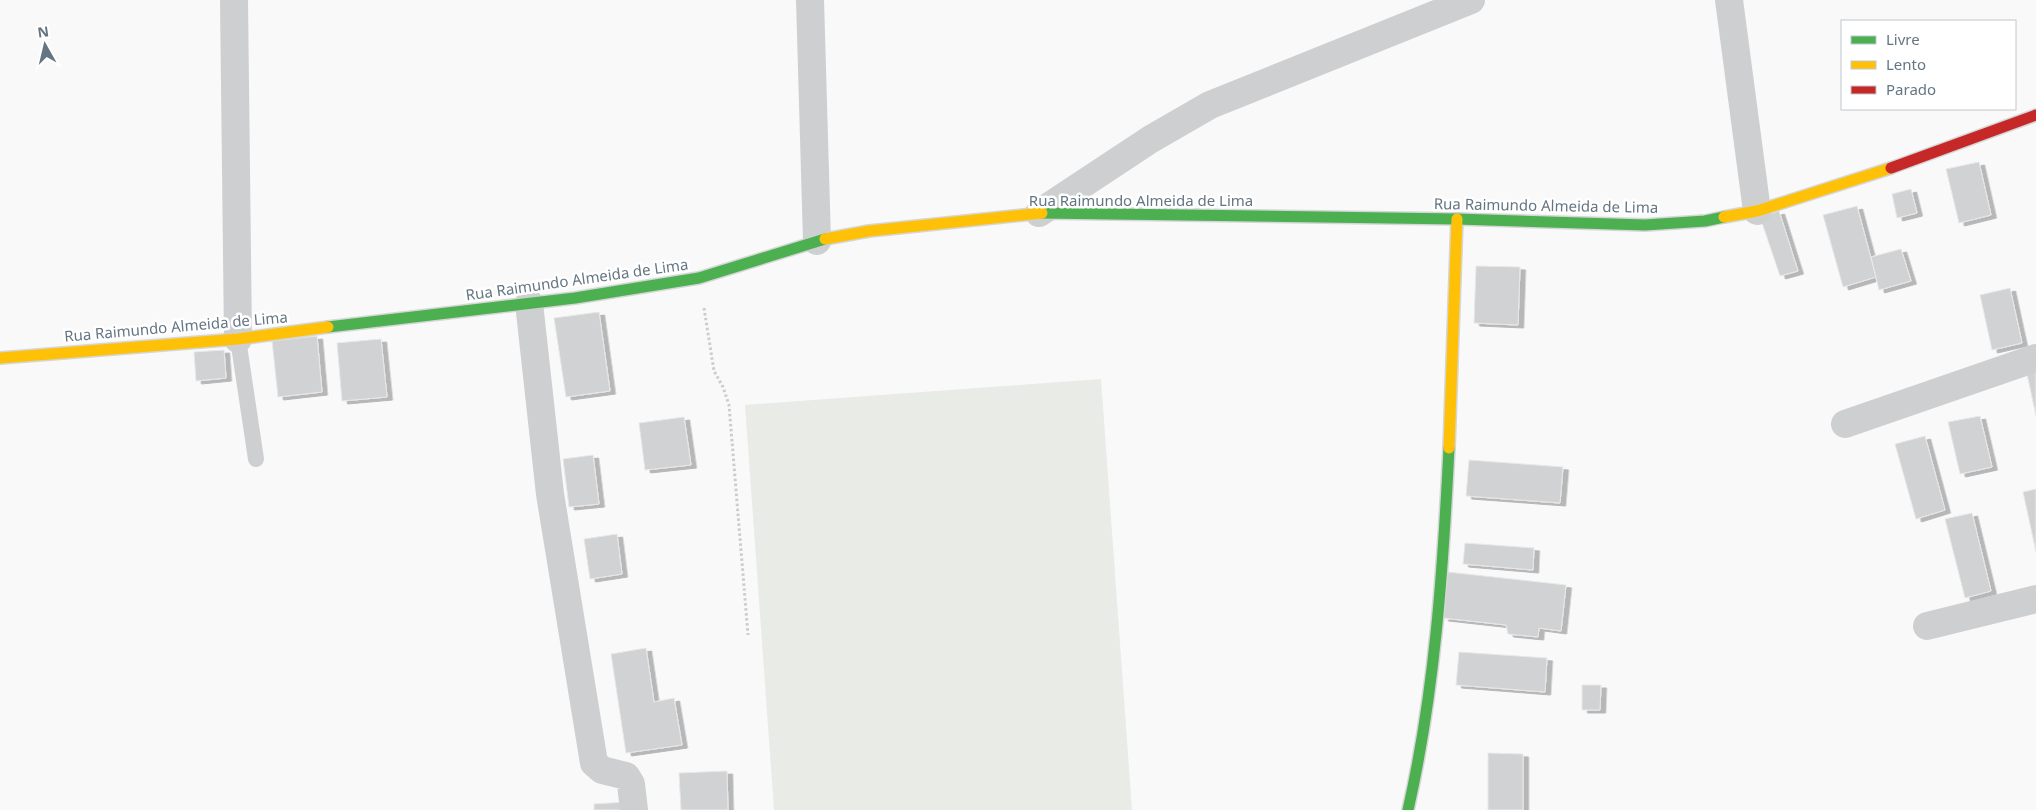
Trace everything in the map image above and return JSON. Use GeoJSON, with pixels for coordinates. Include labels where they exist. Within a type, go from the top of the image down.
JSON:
{"type":"FeatureCollection","features":[{"type":"Feature","properties":{"kind":"street"},"geometry":{"type":"LineString","coordinates":[[234,0],[238,339]]}},
{"type":"Feature","properties":{"kind":"street"},"geometry":{"type":"LineString","coordinates":[[810,0],[817,241]]}},
{"type":"Feature","properties":{"kind":"street"},"geometry":{"type":"LineString","coordinates":[[1039,213],[1151,139],[1210,105],[1471,0]]}},
{"type":"Feature","properties":{"kind":"street"},"geometry":{"type":"LineString","coordinates":[[1728,0],[1757,211]]}},
{"type":"Feature","properties":{"kind":"street","name":"Rua Raimundo Almeida de Lima"},"geometry":{"type":"LineString","coordinates":[[0,358],[238,339],[575,298],[699,278],[817,241],[869,230],[1039,213],[1645,225],[1705,221],[1757,211],[1860,179],[2036,115]]}},
{"type":"Feature","properties":{"kind":"street"},"geometry":{"type":"LineString","coordinates":[[1408,810],[1416,779],[1430,696],[1441,587],[1452,386],[1456,220]]}},
{"type":"Feature","properties":{"kind":"street"},"geometry":{"type":"LineString","coordinates":[[529,303],[550,494],[594,763],[602,770],[626,776],[631,784],[634,810]]}},
{"type":"Feature","properties":{"kind":"street"},"geometry":{"type":"LineString","coordinates":[[1845,424],[2036,358]]}},
{"type":"Feature","properties":{"kind":"street"},"geometry":{"type":"LineString","coordinates":[[1927,626],[2036,599]]}},
{"type":"Feature","properties":{"kind":"lane"},"geometry":{"type":"LineString","coordinates":[[238,339],[256,459]]}},
{"type":"Feature","properties":{"kind":"path"},"geometry":{"type":"LineString","coordinates":[[699,278],[714,371],[723,387],[729,405],[748,635]]}},
{"type":"Feature","properties":{"kind":"shaded area"},"geometry":{"type":"Polygon","coordinates":[[[1101,379],[1132,810],[774,810],[745,405],[1101,379]]]}},
{"type":"Feature","properties":{"kind":"building"},"geometry":{"type":"Polygon","coordinates":[[[1979,162],[1991,215],[1959,223],[1946,169],[1979,162]]]}},
{"type":"Feature","properties":{"kind":"building"},"geometry":{"type":"Polygon","coordinates":[[[1911,189],[1917,213],[1897,218],[1892,194],[1911,189]]]}},
{"type":"Feature","properties":{"kind":"building"},"geometry":{"type":"Polygon","coordinates":[[[1857,206],[1876,277],[1843,287],[1823,215],[1857,206]]]}},
{"type":"Feature","properties":{"kind":"building"},"geometry":{"type":"Polygon","coordinates":[[[1779,211],[1798,271],[1780,276],[1760,217],[1779,211]]]}},
{"type":"Feature","properties":{"kind":"building"},"geometry":{"type":"Polygon","coordinates":[[[1901,249],[1911,281],[1879,290],[1871,257],[1901,249]]]}},
{"type":"Feature","properties":{"kind":"building"},"geometry":{"type":"Polygon","coordinates":[[[1476,266],[1520,267],[1518,325],[1474,323],[1476,266]]]}},
{"type":"Feature","properties":{"kind":"building"},"geometry":{"type":"Polygon","coordinates":[[[2010,288],[2022,343],[1992,350],[1980,295],[2010,288]]]}},
{"type":"Feature","properties":{"kind":"building"},"geometry":{"type":"Polygon","coordinates":[[[599,312],[610,391],[566,397],[554,318],[599,312]]]}},
{"type":"Feature","properties":{"kind":"building"},"geometry":{"type":"Polygon","coordinates":[[[317,336],[322,392],[278,397],[272,341],[317,336]]]}},
{"type":"Feature","properties":{"kind":"building"},"geometry":{"type":"Polygon","coordinates":[[[381,339],[387,397],[342,401],[337,343],[381,339]]]}},
{"type":"Feature","properties":{"kind":"building"},"geometry":{"type":"Polygon","coordinates":[[[224,350],[226,378],[196,381],[194,352],[224,350]]]}},
{"type":"Feature","properties":{"kind":"building"},"geometry":{"type":"Polygon","coordinates":[[[2036,372],[2036,416],[2027,374],[2036,372]]]}},
{"type":"Feature","properties":{"kind":"building"},"geometry":{"type":"Polygon","coordinates":[[[1980,416],[1992,467],[1960,474],[1948,422],[1980,416]]]}},
{"type":"Feature","properties":{"kind":"building"},"geometry":{"type":"Polygon","coordinates":[[[684,417],[691,465],[645,470],[639,423],[684,417]]]}},
{"type":"Feature","properties":{"kind":"building"},"geometry":{"type":"Polygon","coordinates":[[[1925,436],[1945,510],[1916,519],[1895,444],[1925,436]]]}},
{"type":"Feature","properties":{"kind":"building"},"geometry":{"type":"Polygon","coordinates":[[[593,455],[599,504],[569,507],[563,459],[593,455]]]}},
{"type":"Feature","properties":{"kind":"building"},"geometry":{"type":"Polygon","coordinates":[[[1469,460],[1563,467],[1560,503],[1466,496],[1469,460]]]}},
{"type":"Feature","properties":{"kind":"building"},"geometry":{"type":"Polygon","coordinates":[[[2036,489],[2036,552],[2023,492],[2036,489]]]}},
{"type":"Feature","properties":{"kind":"building"},"geometry":{"type":"Polygon","coordinates":[[[1972,513],[1991,591],[1965,598],[1945,519],[1972,513]]]}},
{"type":"Feature","properties":{"kind":"building"},"geometry":{"type":"Polygon","coordinates":[[[617,534],[622,574],[590,579],[584,539],[617,534]]]}},
{"type":"Feature","properties":{"kind":"building"},"geometry":{"type":"Polygon","coordinates":[[[1465,543],[1534,548],[1533,570],[1463,564],[1465,543]]]}},
{"type":"Feature","properties":{"kind":"building"},"geometry":{"type":"Polygon","coordinates":[[[1448,572],[1566,585],[1561,631],[1539,628],[1538,637],[1508,634],[1506,625],[1443,618],[1448,572]]]}},
{"type":"Feature","properties":{"kind":"building"},"geometry":{"type":"Polygon","coordinates":[[[646,648],[654,702],[674,698],[682,745],[626,753],[611,654],[646,648]]]}},
{"type":"Feature","properties":{"kind":"building"},"geometry":{"type":"Polygon","coordinates":[[[1459,652],[1547,658],[1545,692],[1456,685],[1459,652]]]}},
{"type":"Feature","properties":{"kind":"building"},"geometry":{"type":"Polygon","coordinates":[[[1582,685],[1601,685],[1600,710],[1582,710],[1582,685]]]}},
{"type":"Feature","properties":{"kind":"building"},"geometry":{"type":"Polygon","coordinates":[[[1488,753],[1523,754],[1523,810],[1488,810],[1488,753]]]}},
{"type":"Feature","properties":{"kind":"building"},"geometry":{"type":"Polygon","coordinates":[[[727,771],[728,810],[681,810],[679,773],[727,771]]]}},
{"type":"Feature","properties":{"kind":"building"},"geometry":{"type":"Polygon","coordinates":[[[626,802],[627,810],[594,810],[594,804],[626,802]]]}},
{"type":"Feature","properties":{"kind":"traffic: fast"},"geometry":{"type":"LineString","coordinates":[[1042,213],[1457,219],[1645,225],[1705,221],[1724,217]]}},
{"type":"Feature","properties":{"kind":"traffic: fast"},"geometry":{"type":"LineString","coordinates":[[328,327],[575,298],[699,278],[825,239]]}},
{"type":"Feature","properties":{"kind":"traffic: fast"},"geometry":{"type":"LineString","coordinates":[[1408,810],[1425,720],[1431,675],[1441,585],[1449,448]]}},
{"type":"Feature","properties":{"kind":"traffic: slow"},"geometry":{"type":"LineString","coordinates":[[1724,217],[1757,211],[1891,168]]}},
{"type":"Feature","properties":{"kind":"traffic: slow"},"geometry":{"type":"LineString","coordinates":[[825,239],[869,231],[1042,213]]}},
{"type":"Feature","properties":{"kind":"traffic: slow"},"geometry":{"type":"LineString","coordinates":[[1449,448],[1457,219]]}},
{"type":"Feature","properties":{"kind":"traffic: slow"},"geometry":{"type":"LineString","coordinates":[[0,358],[238,339],[328,327]]}},
{"type":"Feature","properties":{"kind":"traffic: jam"},"geometry":{"type":"LineString","coordinates":[[1891,168],[2036,115]]}}]}
